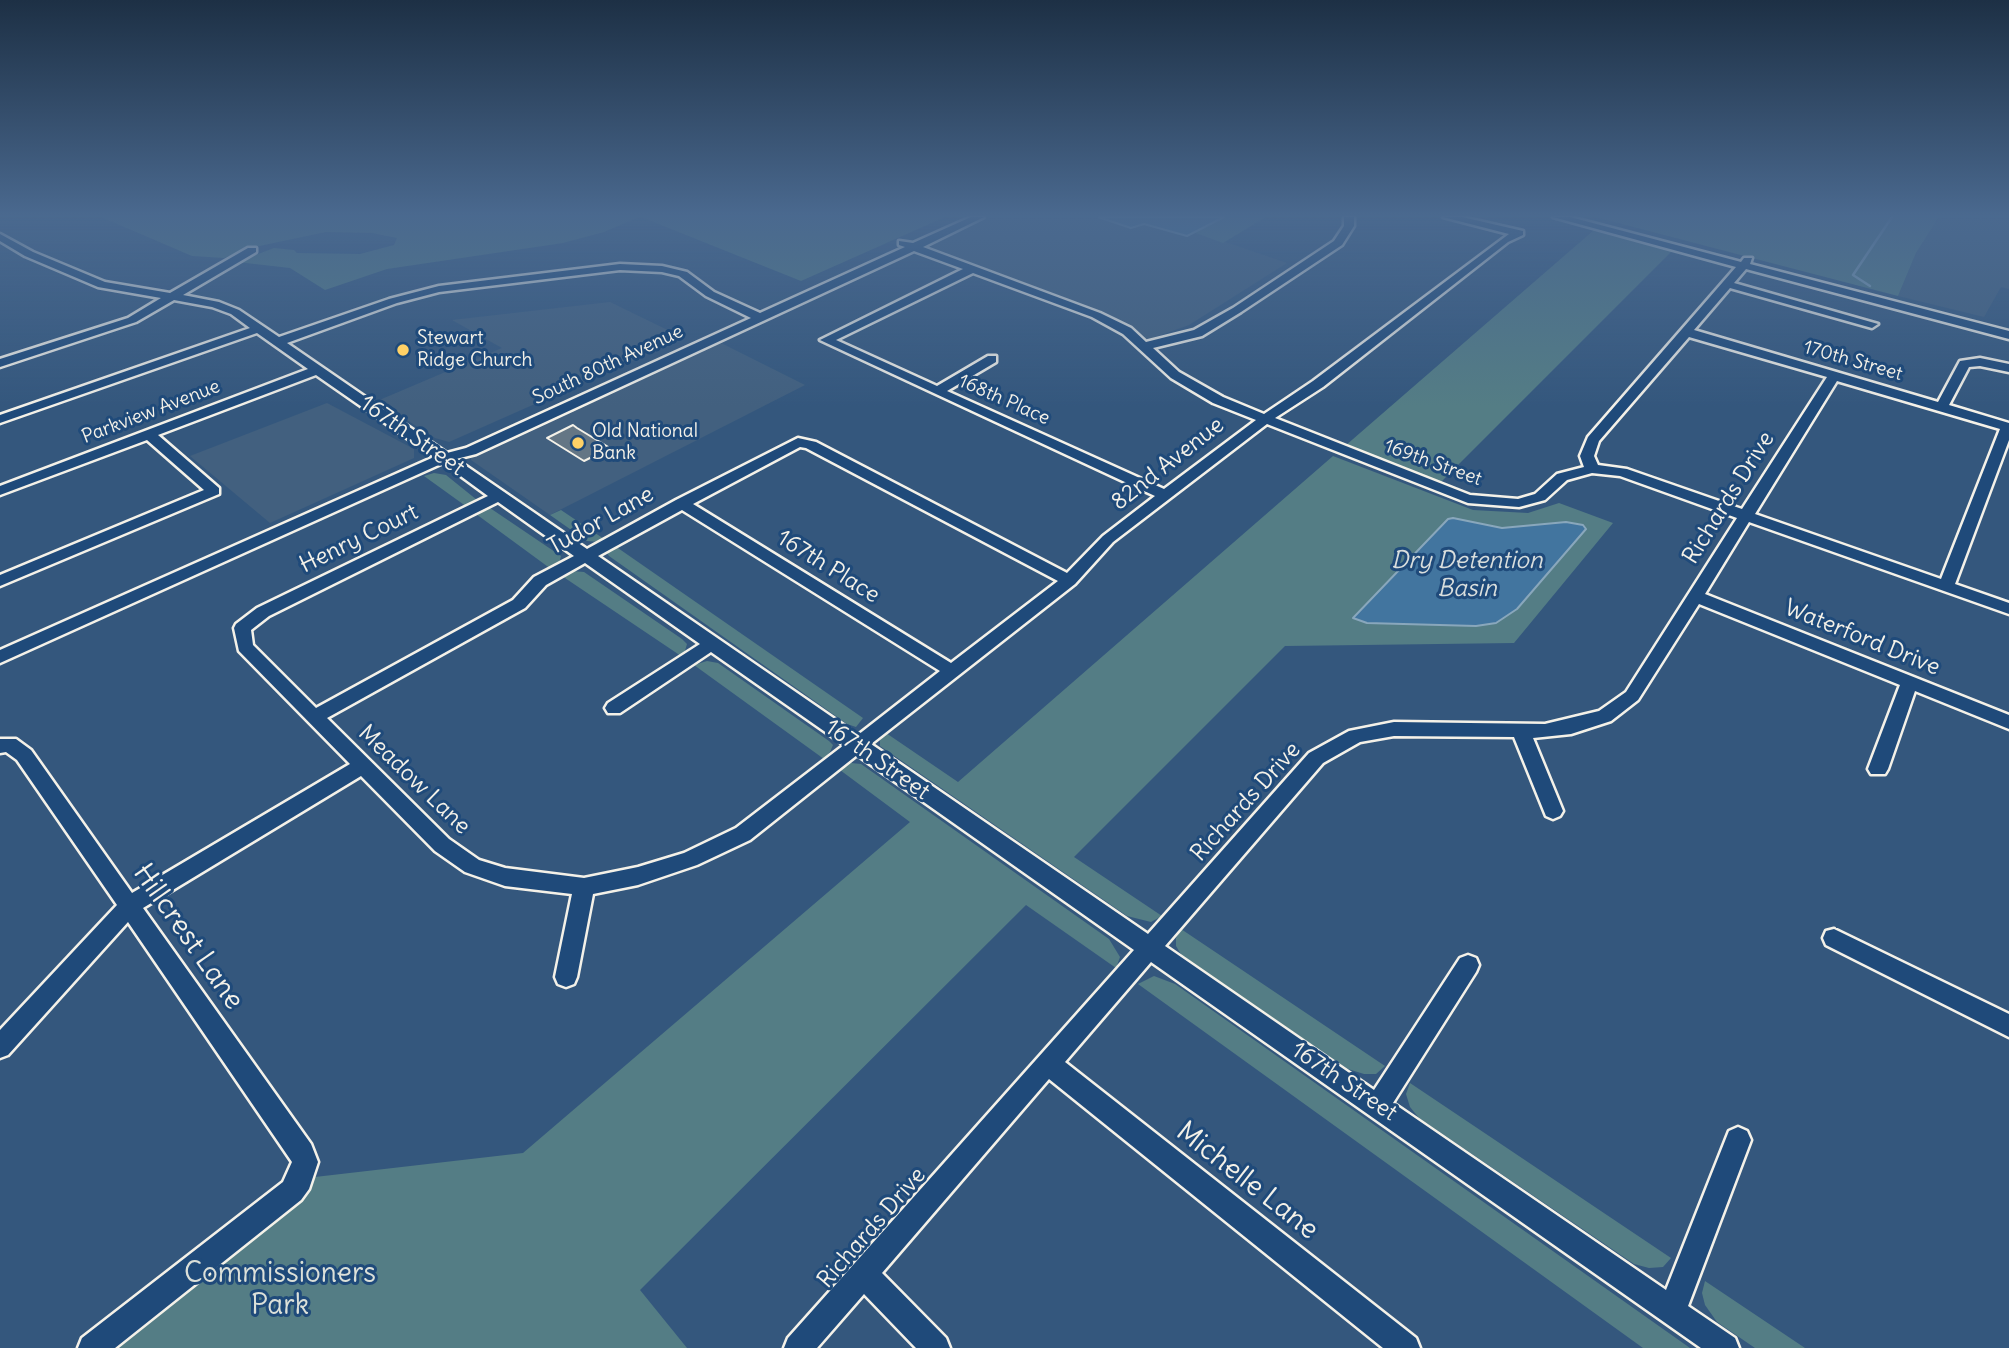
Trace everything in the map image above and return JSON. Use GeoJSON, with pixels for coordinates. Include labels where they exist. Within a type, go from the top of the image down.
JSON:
{"type":"FeatureCollection","features":[{"type":"Feature","properties":{"kind":"street","name":"167th Street"},"geometry":{"type":"LineString","coordinates":[[90,280],[102,285],[215,304],[235,312],[1725,1348]]}},
{"type":"Feature","properties":{"kind":"street"},"geometry":{"type":"LineString","coordinates":[[0,363],[132,320],[200,280]]}},
{"type":"Feature","properties":{"kind":"street"},"geometry":{"type":"LineString","coordinates":[[277,342],[393,301],[439,289],[514,280]]}},
{"type":"Feature","properties":{"kind":"street"},"geometry":{"type":"LineString","coordinates":[[691,280],[709,294],[755,315]]}},
{"type":"Feature","properties":{"kind":"street","name":"South 80th Avenue"},"geometry":{"type":"LineString","coordinates":[[0,657],[443,458],[471,450],[832,280]]}},
{"type":"Feature","properties":{"kind":"street","name":"168th Place"},"geometry":{"type":"LineString","coordinates":[[950,280],[826,340],[1165,495]]}},
{"type":"Feature","properties":{"kind":"street","name":"169th Street"},"geometry":{"type":"LineString","coordinates":[[1001,280],[1096,315],[1127,331],[1146,346],[1163,366],[1197,390],[1479,501],[1505,504],[1530,501],[1548,491],[1562,477],[1592,469],[1645,478],[2009,609]]}},
{"type":"Feature","properties":{"kind":"street"},"geometry":{"type":"LineString","coordinates":[[1146,346],[1198,332],[1282,280]]}},
{"type":"Feature","properties":{"kind":"street","name":"82nd Avenue"},"geometry":{"type":"LineString","coordinates":[[856,746],[1069,580],[1108,538],[1265,419],[1318,384],[1452,280]]}},
{"type":"Feature","properties":{"kind":"street"},"geometry":{"type":"LineString","coordinates":[[1592,469],[1587,456],[1593,440],[1731,280]]}},
{"type":"Feature","properties":{"kind":"street"},"geometry":{"type":"LineString","coordinates":[[1807,280],[2009,335]]}},
{"type":"Feature","properties":{"kind":"street"},"geometry":{"type":"LineString","coordinates":[[1814,280],[2009,328]]}},
{"type":"Feature","properties":{"kind":"street"},"geometry":{"type":"LineString","coordinates":[[1727,285],[1872,324]]}},
{"type":"Feature","properties":{"kind":"street"},"geometry":{"type":"LineString","coordinates":[[0,419],[257,329]]}},
{"type":"Feature","properties":{"kind":"street","name":"170th Street"},"geometry":{"type":"LineString","coordinates":[[1685,332],[2008,427]]}},
{"type":"Feature","properties":{"kind":"street"},"geometry":{"type":"LineString","coordinates":[[937,391],[992,359]]}},
{"type":"Feature","properties":{"kind":"street"},"geometry":{"type":"LineString","coordinates":[[1942,407],[1964,364],[1980,362],[2009,369]]}},
{"type":"Feature","properties":{"kind":"street","name":"Parkview Avenue"},"geometry":{"type":"LineString","coordinates":[[0,491],[317,370]]}},
{"type":"Feature","properties":{"kind":"street","name":"Richards Drive"},"geometry":{"type":"LineString","coordinates":[[799,1348],[1307,767],[1335,746],[1356,736],[1394,729],[1521,730],[1572,727],[1605,716],[1620,707],[1637,689],[1697,597],[1834,376]]}},
{"type":"Feature","properties":{"kind":"street"},"geometry":{"type":"LineString","coordinates":[[1946,586],[2008,427]]}},
{"type":"Feature","properties":{"kind":"street"},"geometry":{"type":"LineString","coordinates":[[0,581],[214,491],[149,434]]}},
{"type":"Feature","properties":{"kind":"street","name":"Tudor Lane"},"geometry":{"type":"LineString","coordinates":[[314,717],[519,604],[540,581],[584,556],[788,445],[802,442],[1069,580]]}},
{"type":"Feature","properties":{"kind":"street","name":"Henry Court"},"geometry":{"type":"LineString","coordinates":[[242,628],[263,612],[499,496]]}},
{"type":"Feature","properties":{"kind":"street","name":"167th Place"},"geometry":{"type":"LineString","coordinates":[[681,503],[952,671]]}},
{"type":"Feature","properties":{"kind":"street","name":"Waterford Drive"},"geometry":{"type":"LineString","coordinates":[[1697,597],[2009,722]]}},
{"type":"Feature","properties":{"kind":"street","name":"Meadow Lane"},"geometry":{"type":"LineString","coordinates":[[242,628],[245,647],[442,845],[472,866],[505,877],[584,887],[638,876],[690,859],[743,834],[856,746]]}},
{"type":"Feature","properties":{"kind":"street"},"geometry":{"type":"LineString","coordinates":[[614,708],[712,644]]}},
{"type":"Feature","properties":{"kind":"street"},"geometry":{"type":"LineString","coordinates":[[1878,769],[1910,681]]}},
{"type":"Feature","properties":{"kind":"street"},"geometry":{"type":"LineString","coordinates":[[1521,730],[1553,811]]}},
{"type":"Feature","properties":{"kind":"street","name":"Hillcrest Lane"},"geometry":{"type":"LineString","coordinates":[[5,745],[24,755],[302,1153],[304,1171],[292,1191],[92,1348]]}},
{"type":"Feature","properties":{"kind":"street"},"geometry":{"type":"LineString","coordinates":[[0,1047],[130,905],[362,766]]}},
{"type":"Feature","properties":{"kind":"street"},"geometry":{"type":"LineString","coordinates":[[565,977],[584,887]]}},
{"type":"Feature","properties":{"kind":"street"},"geometry":{"type":"LineString","coordinates":[[1834,938],[2009,1026]]}},
{"type":"Feature","properties":{"kind":"street"},"geometry":{"type":"LineString","coordinates":[[1378,1105],[1468,965]]}},
{"type":"Feature","properties":{"kind":"street","name":"Michelle Lane"},"geometry":{"type":"LineString","coordinates":[[1049,1064],[1406,1348]]}},
{"type":"Feature","properties":{"kind":"street"},"geometry":{"type":"LineString","coordinates":[[1672,1311],[1738,1140]]}},
{"type":"Feature","properties":{"kind":"street"},"geometry":{"type":"LineString","coordinates":[[864,1274],[936,1348]]}},
{"type":"Feature","properties":{"kind":"shaded area"},"geometry":{"type":"Polygon","coordinates":[[[1016,280],[1260,280],[1189,325],[1147,340],[1114,318],[1016,280]]]}},
{"type":"Feature","properties":{"kind":"shaded area"},"geometry":{"type":"Polygon","coordinates":[[[1905,280],[2009,280],[2009,289],[2001,287],[1984,317],[1898,296],[1905,280]]]}},
{"type":"Feature","properties":{"kind":"shaded area"},"geometry":{"type":"Polygon","coordinates":[[[610,302],[684,338],[449,442],[435,438],[377,401],[502,348],[452,320],[610,302]]]}},
{"type":"Feature","properties":{"kind":"shaded area"},"geometry":{"type":"Polygon","coordinates":[[[717,341],[805,385],[550,515],[471,460],[471,455],[477,450],[717,341]]]}},
{"type":"Feature","properties":{"kind":"shaded area"},"geometry":{"type":"Polygon","coordinates":[[[327,403],[414,449],[414,458],[270,523],[190,456],[327,403]]]}},
{"type":"Feature","properties":{"kind":"green space"},"geometry":{"type":"Polygon","coordinates":[[[309,280],[355,280],[325,290],[309,280]]]}},
{"type":"Feature","properties":{"kind":"green space"},"geometry":{"type":"Polygon","coordinates":[[[1536,280],[1643,280],[1440,483],[1345,446],[1536,280]]]}},
{"type":"Feature","properties":{"kind":"green space"},"geometry":{"type":"Polygon","coordinates":[[[1836,280],[1905,280],[1898,296],[1836,280]]]}},
{"type":"Feature","properties":{"kind":"green space"},"geometry":{"type":"Polygon","coordinates":[[[1333,456],[1473,510],[1528,513],[1559,503],[1613,523],[1514,643],[1285,646],[1074,857],[1162,916],[1151,922],[1127,916],[880,746],[880,740],[886,733],[958,782],[1333,456]]]}},
{"type":"Feature","properties":{"kind":"green space"},"geometry":{"type":"Polygon","coordinates":[[[434,473],[446,475],[477,500],[467,507],[424,476],[434,473]]]}},
{"type":"Feature","properties":{"kind":"green space"},"geometry":{"type":"Polygon","coordinates":[[[490,508],[561,556],[559,564],[551,569],[476,514],[490,508]]]}},
{"type":"Feature","properties":{"kind":"green space"},"geometry":{"type":"Polygon","coordinates":[[[561,510],[604,539],[599,542],[587,541],[550,515],[561,510]]]}},
{"type":"Feature","properties":{"kind":"green space"},"geometry":{"type":"Polygon","coordinates":[[[615,546],[863,718],[856,727],[847,724],[609,556],[607,553],[615,546]]]}},
{"type":"Feature","properties":{"kind":"green space"},"geometry":{"type":"Polygon","coordinates":[[[572,571],[584,572],[682,639],[687,644],[684,654],[681,656],[562,576],[572,571]]]}},
{"type":"Feature","properties":{"kind":"green space"},"geometry":{"type":"Polygon","coordinates":[[[707,661],[718,663],[829,741],[833,745],[830,752],[824,759],[694,665],[707,661]]]}},
{"type":"Feature","properties":{"kind":"green space","name":"Commissioners Park"},"geometry":{"type":"Polygon","coordinates":[[[851,763],[861,764],[1109,939],[1120,957],[1116,968],[1026,905],[640,1290],[687,1348],[115,1348],[287,1212],[302,1199],[315,1177],[523,1153],[910,822],[840,770],[851,763]]]}},
{"type":"Feature","properties":{"kind":"green space"},"geometry":{"type":"Polygon","coordinates":[[[1181,929],[1385,1066],[1376,1074],[1364,1074],[1348,1069],[1182,956],[1176,946],[1176,938],[1181,929]]]}},
{"type":"Feature","properties":{"kind":"green space"},"geometry":{"type":"Polygon","coordinates":[[[1154,976],[1175,984],[1690,1348],[1643,1348],[1138,984],[1154,976]]]}},
{"type":"Feature","properties":{"kind":"green space"},"geometry":{"type":"Polygon","coordinates":[[[1410,1083],[1671,1258],[1663,1267],[1649,1268],[1634,1264],[1419,1118],[1410,1107],[1406,1094],[1410,1083]]]}},
{"type":"Feature","properties":{"kind":"green space"},"geometry":{"type":"Polygon","coordinates":[[[1705,1281],[1805,1348],[1755,1348],[1717,1322],[1705,1305],[1702,1293],[1705,1281]]]}},
{"type":"Feature","properties":{"kind":"water","name":"Dry Detention Basin"},"geometry":{"type":"Polygon","coordinates":[[[1448,519],[1502,528],[1566,522],[1583,525],[1586,529],[1517,609],[1496,623],[1476,626],[1367,623],[1353,618],[1448,519]]]}},
{"type":"Feature","properties":{"kind":"building","name":"Old National Bank"},"geometry":{"type":"Polygon","coordinates":[[[573,425],[610,448],[584,461],[547,438],[573,425]]]}},
{"type":"Feature","properties":{"kind":"waterway"},"geometry":{"type":"LineString","coordinates":[[1861,280],[1870,286]]}},
{"type":"Feature","properties":{"kind":"place","name":"Stewart Ridge Church"},"geometry":{"type":"Point","coordinates":[403,350]}},
{"type":"Feature","properties":{"kind":"place","name":"Old National Bank"},"geometry":{"type":"Point","coordinates":[578,443]}}]}
